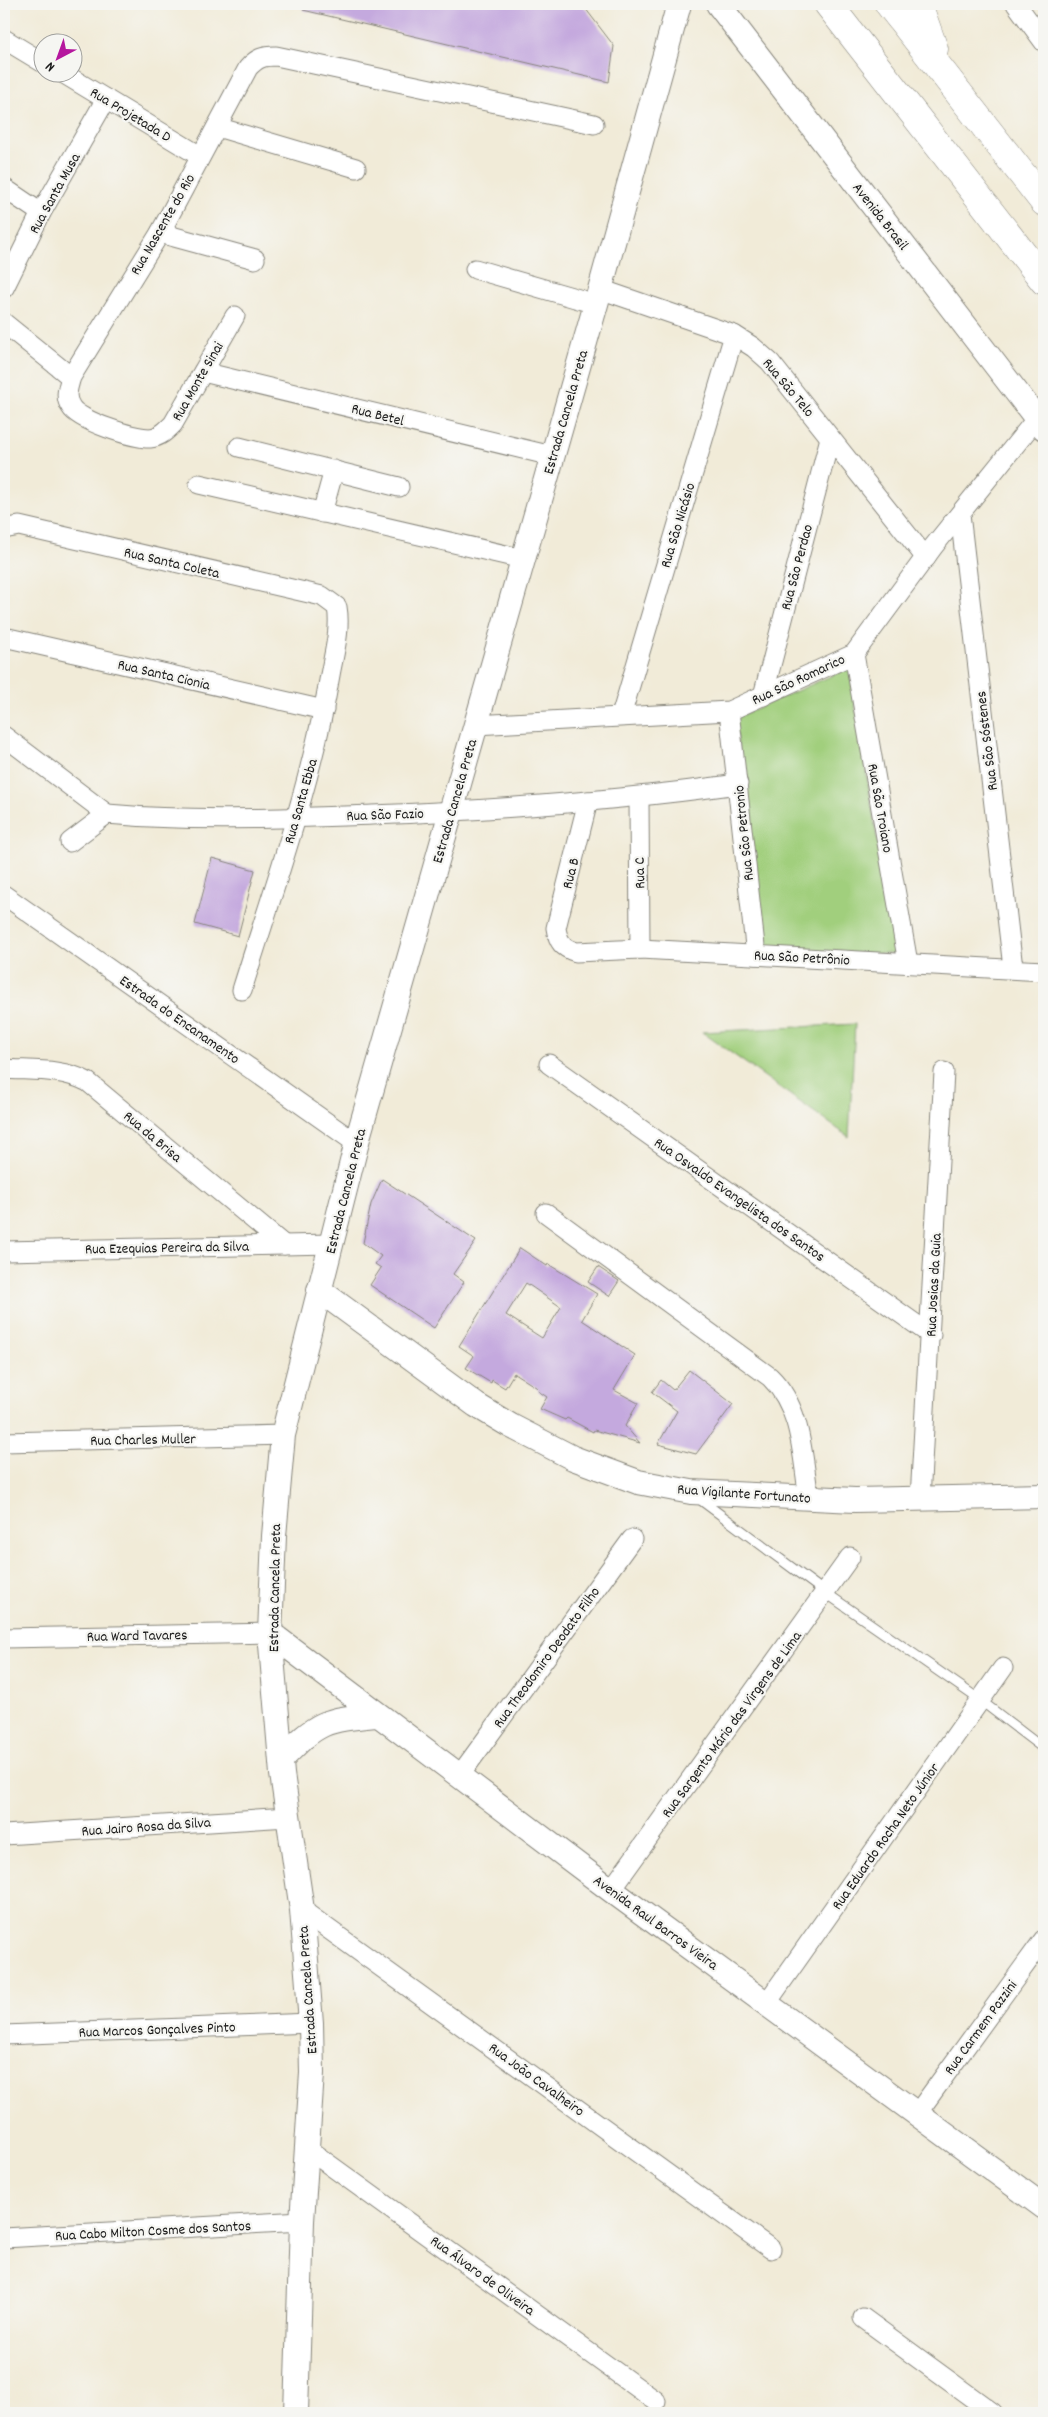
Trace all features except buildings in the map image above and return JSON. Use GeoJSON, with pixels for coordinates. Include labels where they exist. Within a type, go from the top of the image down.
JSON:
{"type":"FeatureCollection","features":[{"type":"Feature","properties":{"kind":"highway"},"geometry":{"type":"LineString","coordinates":[[828,4],[1043,280]]}},
{"type":"Feature","properties":{"kind":"highway"},"geometry":{"type":"LineString","coordinates":[[889,4],[1044,202]]}},
{"type":"Feature","properties":{"kind":"highway"},"geometry":{"type":"LineString","coordinates":[[918,4],[941,69]]}},
{"type":"Feature","properties":{"kind":"street","name":"Estrada Cancela Preta"},"geometry":{"type":"LineString","coordinates":[[296,2413],[302,2222],[309,2150],[312,2073],[311,2023],[302,1910],[281,1760],[270,1633],[274,1545],[283,1435],[356,1143],[598,296],[679,4]]}},
{"type":"Feature","properties":{"kind":"street","name":"Avenida Brasil"},"geometry":{"type":"LineString","coordinates":[[718,4],[1041,423]]}},
{"type":"Feature","properties":{"kind":"street"},"geometry":{"type":"LineString","coordinates":[[1016,4],[1044,42]]}},
{"type":"Feature","properties":{"kind":"street"},"geometry":{"type":"LineString","coordinates":[[4,39],[32,56]]}},
{"type":"Feature","properties":{"kind":"street","name":"Rua Nascente do Rio"},"geometry":{"type":"LineString","coordinates":[[71,377],[160,233],[248,68],[256,60],[264,56],[276,56],[594,124]]}},
{"type":"Feature","properties":{"kind":"street","name":"Rua Projetada D"},"geometry":{"type":"LineString","coordinates":[[78,82],[200,156]]}},
{"type":"Feature","properties":{"kind":"street","name":"Rua Santa Musa"},"geometry":{"type":"LineString","coordinates":[[4,288],[41,212],[106,99]]}},
{"type":"Feature","properties":{"kind":"street"},"geometry":{"type":"LineString","coordinates":[[217,127],[356,168]]}},
{"type":"Feature","properties":{"kind":"street"},"geometry":{"type":"LineString","coordinates":[[4,188],[41,212]]}},
{"type":"Feature","properties":{"kind":"street"},"geometry":{"type":"LineString","coordinates":[[160,233],[255,259]]}},
{"type":"Feature","properties":{"kind":"street","name":"Rua São Telo"},"geometry":{"type":"LineString","coordinates":[[475,269],[598,296],[734,335],[753,347],[770,362],[926,558]]}},
{"type":"Feature","properties":{"kind":"street","name":"Rua Monte Sinai"},"geometry":{"type":"LineString","coordinates":[[71,377],[66,395],[71,408],[88,420],[136,436],[150,438],[164,434],[173,424],[235,316]]}},
{"type":"Feature","properties":{"kind":"street"},"geometry":{"type":"LineString","coordinates":[[4,323],[71,377]]}},
{"type":"Feature","properties":{"kind":"street","name":"Rua São Nicásio"},"geometry":{"type":"LineString","coordinates":[[621,716],[734,335]]}},
{"type":"Feature","properties":{"kind":"street","name":"Rua Betel"},"geometry":{"type":"LineString","coordinates":[[203,372],[552,456]]}},
{"type":"Feature","properties":{"kind":"street","name":"Rua São Romarico"},"geometry":{"type":"LineString","coordinates":[[476,725],[729,711],[854,654],[960,514],[1041,423]]}},
{"type":"Feature","properties":{"kind":"street","name":"Rua São Perdao"},"geometry":{"type":"LineString","coordinates":[[762,696],[830,438]]}},
{"type":"Feature","properties":{"kind":"street"},"geometry":{"type":"LineString","coordinates":[[240,447],[399,487]]}},
{"type":"Feature","properties":{"kind":"street"},"geometry":{"type":"LineString","coordinates":[[322,513],[334,470]]}},
{"type":"Feature","properties":{"kind":"street"},"geometry":{"type":"LineString","coordinates":[[198,484],[523,559]]}},
{"type":"Feature","properties":{"kind":"street","name":"Rua São Sóstenes"},"geometry":{"type":"LineString","coordinates":[[960,514],[1013,968]]}},
{"type":"Feature","properties":{"kind":"street","name":"Rua Santa Coleta"},"geometry":{"type":"LineString","coordinates":[[4,529],[19,526],[322,596],[337,607]]}},
{"type":"Feature","properties":{"kind":"street","name":"Rua Santa Ebba"},"geometry":{"type":"LineString","coordinates":[[242,990],[296,818],[324,710],[338,629],[337,607]]}},
{"type":"Feature","properties":{"kind":"street","name":"Rua Santa Cionia"},"geometry":{"type":"LineString","coordinates":[[4,637],[324,710]]}},
{"type":"Feature","properties":{"kind":"street","name":"Rua São Troiano"},"geometry":{"type":"LineString","coordinates":[[854,654],[908,963]]}},
{"type":"Feature","properties":{"kind":"street","name":"Rua São Petronio"},"geometry":{"type":"LineString","coordinates":[[729,711],[756,955]]}},
{"type":"Feature","properties":{"kind":"street"},"geometry":{"type":"LineString","coordinates":[[4,736],[107,814],[70,842]]}},
{"type":"Feature","properties":{"kind":"street","name":"Rua São Fazio"},"geometry":{"type":"LineString","coordinates":[[107,814],[140,817],[296,818],[451,811],[638,798],[738,784]]}},
{"type":"Feature","properties":{"kind":"street","name":"Rua C"},"geometry":{"type":"LineString","coordinates":[[638,798],[640,949]]}},
{"type":"Feature","properties":{"kind":"street","name":"Rua B"},"geometry":{"type":"LineString","coordinates":[[561,945],[556,928],[588,801]]}},
{"type":"Feature","properties":{"kind":"street","name":"Estrada do Encanamento"},"geometry":{"type":"LineString","coordinates":[[5,897],[356,1143]]}},
{"type":"Feature","properties":{"kind":"street","name":"Rua São Petrônio"},"geometry":{"type":"LineString","coordinates":[[561,945],[576,952],[640,949],[1044,971]]}},
{"type":"Feature","properties":{"kind":"street","name":"Rua Osvaldo Evangelista dos Santos"},"geometry":{"type":"LineString","coordinates":[[549,1064],[931,1335]]}},
{"type":"Feature","properties":{"kind":"street","name":"Rua da Brisa"},"geometry":{"type":"LineString","coordinates":[[4,1069],[60,1072],[76,1076],[88,1082],[284,1245]]}},
{"type":"Feature","properties":{"kind":"street","name":"Rua Josias da Guia"},"geometry":{"type":"LineString","coordinates":[[920,1499],[931,1335],[944,1072]]}},
{"type":"Feature","properties":{"kind":"street"},"geometry":{"type":"LineString","coordinates":[[546,1213],[770,1377],[780,1387],[796,1416],[809,1498]]}},
{"type":"Feature","properties":{"kind":"street","name":"Rua Ezequias Pereira da Silva"},"geometry":{"type":"LineString","coordinates":[[4,1251],[331,1244]]}},
{"type":"Feature","properties":{"kind":"street","name":"Rua Vigilante Fortunato"},"geometry":{"type":"LineString","coordinates":[[319,1290],[476,1405],[511,1426],[574,1458],[638,1482],[691,1492],[855,1500],[1044,1496]]}},
{"type":"Feature","properties":{"kind":"street","name":"Rua Charles Muller"},"geometry":{"type":"LineString","coordinates":[[4,1442],[283,1435]]}},
{"type":"Feature","properties":{"kind":"street","name":"Rua Theodomiro Deodato Filho"},"geometry":{"type":"LineString","coordinates":[[460,1775],[632,1539]]}},
{"type":"Feature","properties":{"kind":"street","name":"Rua Sargento Mário das Virgens de Lima"},"geometry":{"type":"LineString","coordinates":[[611,1890],[850,1557]]}},
{"type":"Feature","properties":{"kind":"street","name":"Rua Ward Tavares"},"geometry":{"type":"LineString","coordinates":[[4,1638],[270,1633]]}},
{"type":"Feature","properties":{"kind":"street","name":"Avenida Raul Barros Vieira"},"geometry":{"type":"LineString","coordinates":[[270,1633],[376,1715],[460,1775],[611,1890],[1044,2207]]}},
{"type":"Feature","properties":{"kind":"street","name":"Rua Eduardo Rocha Neto Júnior"},"geometry":{"type":"LineString","coordinates":[[766,2004],[1003,1668]]}},
{"type":"Feature","properties":{"kind":"street"},"geometry":{"type":"LineString","coordinates":[[281,1760],[306,1733],[320,1725],[336,1719],[376,1715]]}},
{"type":"Feature","properties":{"kind":"street","name":"Rua Jairo Rosa da Silva"},"geometry":{"type":"LineString","coordinates":[[4,1835],[288,1817]]}},
{"type":"Feature","properties":{"kind":"street","name":"Rua João Cavalheiro"},"geometry":{"type":"LineString","coordinates":[[302,1910],[771,2249]]}},
{"type":"Feature","properties":{"kind":"street","name":"Rua Carmem Pazzini"},"geometry":{"type":"LineString","coordinates":[[916,2115],[1044,1940]]}},
{"type":"Feature","properties":{"kind":"street","name":"Rua Marcos Gonçalves Pinto"},"geometry":{"type":"LineString","coordinates":[[4,2035],[311,2023]]}},
{"type":"Feature","properties":{"kind":"street","name":"Rua Álvaro de Oliveira"},"geometry":{"type":"LineString","coordinates":[[309,2150],[656,2402]]}},
{"type":"Feature","properties":{"kind":"street","name":"Rua Cabo Milton Cosme dos Santos"},"geometry":{"type":"LineString","coordinates":[[4,2238],[302,2222]]}},
{"type":"Feature","properties":{"kind":"street"},"geometry":{"type":"LineString","coordinates":[[863,2318],[993,2413]]}},
{"type":"Feature","properties":{"kind":"lane"},"geometry":{"type":"LineString","coordinates":[[691,1492],[826,1593],[980,1700],[1044,1748]]}},
{"type":"Feature","properties":{"kind":"green space"},"geometry":{"type":"Polygon","coordinates":[[[849,668],[896,954],[762,952],[735,718],[849,668]]]}},
{"type":"Feature","properties":{"kind":"green space"},"geometry":{"type":"Polygon","coordinates":[[[855,1024],[849,1137],[702,1032],[855,1024]]]}}]}
